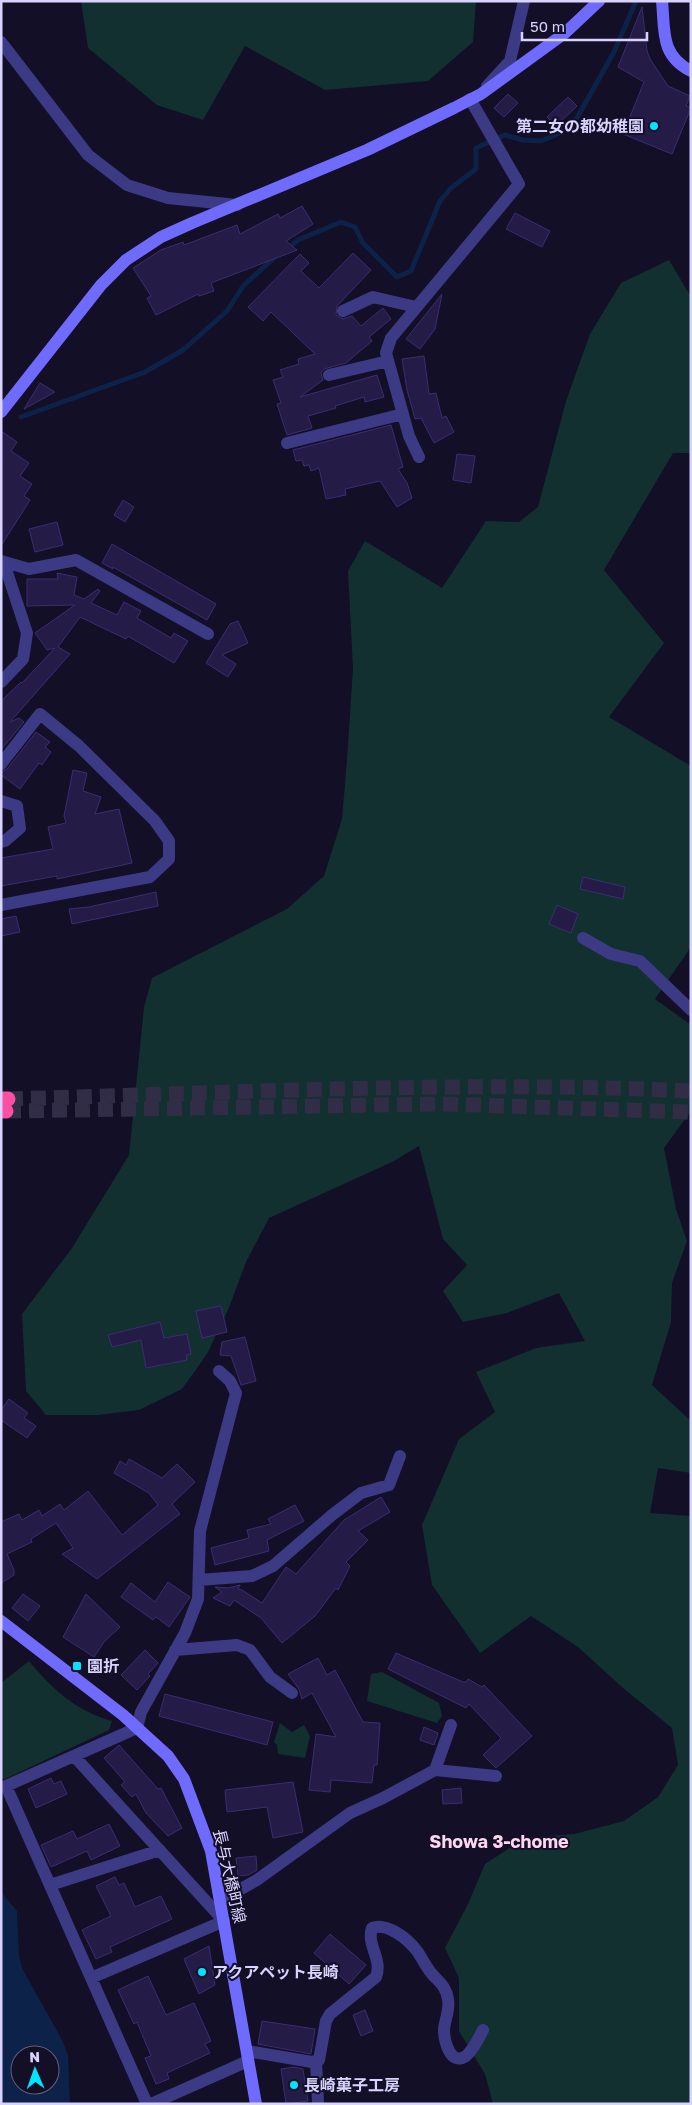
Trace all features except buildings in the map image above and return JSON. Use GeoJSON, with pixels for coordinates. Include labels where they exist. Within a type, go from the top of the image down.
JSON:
{"type":"FeatureCollection","features":[{"type":"Feature","properties":{"kind":"street"},"geometry":{"type":"LineString","coordinates":[[475,96],[510,61],[524,1]]}},
{"type":"Feature","properties":{"kind":"street"},"geometry":{"type":"LineString","coordinates":[[1,412],[101,285],[126,260],[161,237],[305,174],[367,150],[475,96],[565,33],[599,1]]}},
{"type":"Feature","properties":{"kind":"street"},"geometry":{"type":"LineString","coordinates":[[662,1],[663,37],[680,66],[691,71]]}},
{"type":"Feature","properties":{"kind":"street"},"geometry":{"type":"LineString","coordinates":[[1,42],[88,155],[127,185],[168,198],[237,205]]}},
{"type":"Feature","properties":{"kind":"street"},"geometry":{"type":"LineString","coordinates":[[419,457],[403,414],[386,353],[391,338],[519,184],[488,130],[475,96]]}},
{"type":"Feature","properties":{"kind":"street"},"geometry":{"type":"LineString","coordinates":[[343,310],[373,297],[416,307]]}},
{"type":"Feature","properties":{"kind":"street"},"geometry":{"type":"LineString","coordinates":[[328,375],[388,361]]}},
{"type":"Feature","properties":{"kind":"street"},"geometry":{"type":"LineString","coordinates":[[287,443],[403,414]]}},
{"type":"Feature","properties":{"kind":"street"},"geometry":{"type":"LineString","coordinates":[[3,562],[29,569],[76,560],[208,634]]}},
{"type":"Feature","properties":{"kind":"street"},"geometry":{"type":"LineString","coordinates":[[1,682],[23,659],[27,633],[3,562]]}},
{"type":"Feature","properties":{"kind":"street"},"geometry":{"type":"LineString","coordinates":[[1,764],[40,714],[79,746],[155,821],[169,840],[168,859],[150,877],[1,905]]}},
{"type":"Feature","properties":{"kind":"street"},"geometry":{"type":"LineString","coordinates":[[1,801],[17,806],[20,828],[5,841],[1,842]]}},
{"type":"Feature","properties":{"kind":"street"},"geometry":{"type":"LineString","coordinates":[[583,938],[611,954],[640,960],[691,1010]]}},
{"type":"Feature","properties":{"kind":"street"},"geometry":{"type":"LineString","coordinates":[[147,2104],[4,1786],[137,1728],[142,1712],[175,1650],[198,1599],[200,1531],[236,1393],[230,1382],[219,1371]]}},
{"type":"Feature","properties":{"kind":"street"},"geometry":{"type":"LineString","coordinates":[[199,1580],[252,1576],[273,1566],[332,1515],[361,1493],[389,1485],[400,1456]]}},
{"type":"Feature","properties":{"kind":"street","name":"長与大橋町線"},"geometry":{"type":"LineString","coordinates":[[1,1621],[137,1728],[168,1756],[184,1779],[211,1851],[256,2104]]}},
{"type":"Feature","properties":{"kind":"street"},"geometry":{"type":"LineString","coordinates":[[175,1650],[228,1646],[243,1648],[255,1656],[270,1677],[292,1693]]}},
{"type":"Feature","properties":{"kind":"street"},"geometry":{"type":"LineString","coordinates":[[435,1770],[451,1725]]}},
{"type":"Feature","properties":{"kind":"street"},"geometry":{"type":"LineString","coordinates":[[74,1756],[224,1921],[91,1978]]}},
{"type":"Feature","properties":{"kind":"street"},"geometry":{"type":"LineString","coordinates":[[221,1900],[257,1880],[350,1813],[383,1798],[435,1770],[496,1776]]}},
{"type":"Feature","properties":{"kind":"street"},"geometry":{"type":"LineString","coordinates":[[50,1885],[160,1850]]}},
{"type":"Feature","properties":{"kind":"street"},"geometry":{"type":"LineString","coordinates":[[151,2104],[248,2056],[319,2060],[322,2053],[326,2021],[330,2014],[376,1976],[380,1968],[370,1935],[372,1928],[377,1926],[393,1930],[416,1949],[432,1975],[438,1978],[445,1988],[448,2000],[445,2043],[449,2052],[455,2057],[462,2058],[468,2055],[483,2030]]}},
{"type":"Feature","properties":{"kind":"street"},"geometry":{"type":"LineString","coordinates":[[316,2061],[318,2102]]}},
{"type":"Feature","properties":{"kind":"green space"},"geometry":{"type":"Polygon","coordinates":[[[81,1],[476,1],[473,42],[428,81],[325,90],[245,46],[203,120],[157,105],[88,48],[81,1]]]}},
{"type":"Feature","properties":{"kind":"green space"},"geometry":{"type":"Polygon","coordinates":[[[669,260],[691,297],[691,453],[673,453],[604,570],[664,643],[609,717],[691,766],[691,947],[655,999],[691,1025],[691,1111],[664,1148],[676,1209],[687,1241],[672,1283],[671,1322],[652,1385],[691,1421],[691,1473],[658,1468],[650,1513],[691,1516],[691,2104],[493,2104],[485,2074],[459,2031],[459,1978],[445,1948],[467,1906],[485,1864],[525,1838],[574,1834],[624,1821],[658,1797],[678,1765],[672,1728],[623,1688],[578,1647],[531,1616],[480,1653],[432,1585],[422,1525],[459,1439],[495,1412],[476,1372],[536,1348],[585,1341],[559,1293],[507,1313],[463,1322],[443,1291],[467,1265],[443,1239],[419,1146],[392,1162],[269,1218],[246,1262],[228,1310],[207,1354],[182,1389],[139,1410],[98,1415],[46,1415],[26,1391],[22,1314],[72,1248],[129,1155],[144,1007],[152,978],[287,909],[324,876],[342,819],[347,760],[353,668],[348,571],[365,541],[442,588],[486,521],[519,522],[538,507],[566,401],[590,334],[621,283],[669,260]]]}},
{"type":"Feature","properties":{"kind":"green space"},"geometry":{"type":"Polygon","coordinates":[[[29,1661],[66,1698],[99,1717],[112,1721],[109,1730],[5,1779],[1,1778],[1,1683],[29,1661]]]}},
{"type":"Feature","properties":{"kind":"green space"},"geometry":{"type":"Polygon","coordinates":[[[382,1672],[439,1703],[442,1716],[437,1723],[367,1701],[371,1674],[382,1672]]]}},
{"type":"Feature","properties":{"kind":"green space"},"geometry":{"type":"Polygon","coordinates":[[[280,1723],[292,1732],[304,1725],[310,1736],[305,1758],[278,1754],[277,1745],[274,1742],[280,1723]]]}},
{"type":"Feature","properties":{"kind":"water"},"geometry":{"type":"Polygon","coordinates":[[[1,1892],[17,1911],[19,1957],[23,1970],[62,2040],[68,2055],[70,2104],[1,2104],[1,1892]]]}},
{"type":"Feature","properties":{"kind":"waterway"},"geometry":{"type":"LineString","coordinates":[[287,249],[298,240],[341,222],[355,227],[363,243],[397,277],[411,271],[440,201],[451,188],[476,169],[476,148],[505,135],[523,140],[541,141],[560,133],[577,118],[614,52],[636,1]]}},
{"type":"Feature","properties":{"kind":"waterway"},"geometry":{"type":"LineString","coordinates":[[21,417],[145,372],[183,350],[227,311],[243,286],[276,256]]}},
{"type":"Feature","properties":{"kind":"tunnel"},"geometry":{"type":"LineString","coordinates":[[8,1099],[435,1087],[606,1088],[691,1091]]}},
{"type":"Feature","properties":{"kind":"tunnel"},"geometry":{"type":"LineString","coordinates":[[6,1111],[442,1104],[691,1112]]}},
{"type":"Feature","properties":{"kind":"place","name":"第二女の都幼稚園"},"geometry":{"type":"Point","coordinates":[654,126]}},
{"type":"Feature","properties":{"kind":"place","name":"園折"},"geometry":{"type":"Point","coordinates":[77,1666]}},
{"type":"Feature","properties":{"kind":"place","name":"アクアペット長崎"},"geometry":{"type":"Point","coordinates":[202,1972]}},
{"type":"Feature","properties":{"kind":"place","name":"長崎菓子工房"},"geometry":{"type":"Point","coordinates":[294,2085]}},
{"type":"Feature","properties":{"kind":"district","name":"Showa 3-chome"},"geometry":{"type":"Point","coordinates":[499,1841]}}]}
